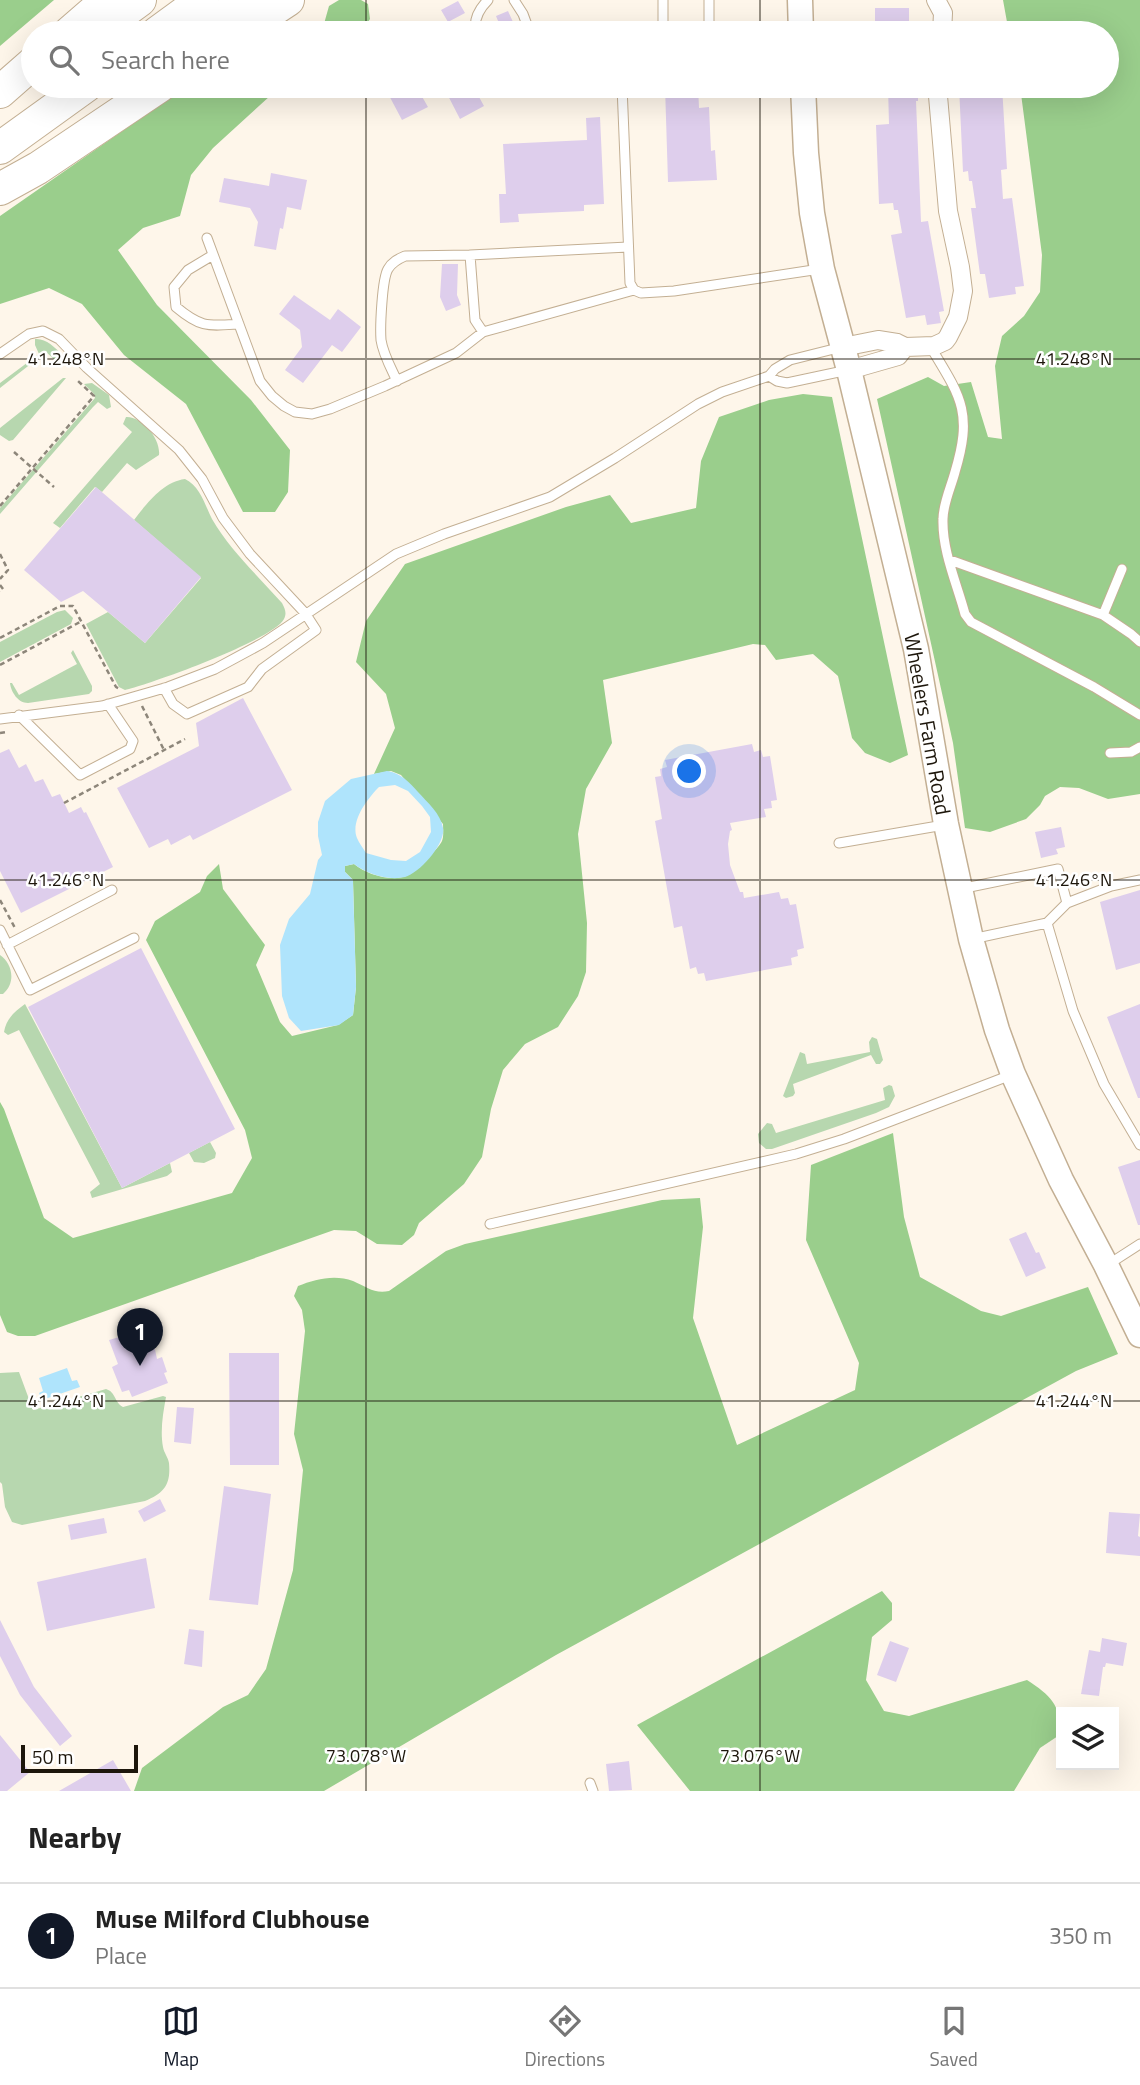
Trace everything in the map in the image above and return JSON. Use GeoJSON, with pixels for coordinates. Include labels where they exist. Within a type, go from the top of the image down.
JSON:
{"type":"FeatureCollection","features":[{"type":"Feature","properties":{"kind":"highway"},"geometry":{"type":"LineString","coordinates":[[83,21],[107,0]]}},
{"type":"Feature","properties":{"kind":"highway"},"geometry":{"type":"LineString","coordinates":[[111,21],[140,0]]}},
{"type":"Feature","properties":{"kind":"highway"},"geometry":{"type":"LineString","coordinates":[[173,21],[202,0]]}},
{"type":"Feature","properties":{"kind":"highway"},"geometry":{"type":"LineString","coordinates":[[217,21],[246,0]]}},
{"type":"Feature","properties":{"kind":"highway"},"geometry":{"type":"LineString","coordinates":[[256,21],[288,0]]}},
{"type":"Feature","properties":{"kind":"highway"},"geometry":{"type":"LineString","coordinates":[[0,92],[21,74]]}},
{"type":"Feature","properties":{"kind":"highway"},"geometry":{"type":"LineString","coordinates":[[0,104],[21,89]]}},
{"type":"Feature","properties":{"kind":"highway"},"geometry":{"type":"LineString","coordinates":[[0,148],[69,98]]}},
{"type":"Feature","properties":{"kind":"highway"},"geometry":{"type":"LineString","coordinates":[[0,179],[112,98]]}},
{"type":"Feature","properties":{"kind":"highway"},"geometry":{"type":"LineString","coordinates":[[0,189],[38,168],[142,98]]}},
{"type":"Feature","properties":{"kind":"main road"},"geometry":{"type":"LineString","coordinates":[[800,0],[801,21]]}},
{"type":"Feature","properties":{"kind":"main road","name":"Wheelers Farm Road"},"geometry":{"type":"LineString","coordinates":[[804,98],[812,213],[822,269],[916,649],[958,889],[971,939],[997,1030],[1013,1074],[1061,1180],[1140,1335]]}},
{"type":"Feature","properties":{"kind":"street"},"geometry":{"type":"LineString","coordinates":[[936,0],[943,13],[943,21]]}},
{"type":"Feature","properties":{"kind":"street"},"geometry":{"type":"LineString","coordinates":[[846,359],[898,356],[905,347],[940,344],[948,337],[958,317],[963,291],[945,184],[938,98]]}},
{"type":"Feature","properties":{"kind":"lane"},"geometry":{"type":"LineString","coordinates":[[475,21],[480,9],[488,0]]}},
{"type":"Feature","properties":{"kind":"lane"},"geometry":{"type":"LineString","coordinates":[[514,0],[526,21]]}},
{"type":"Feature","properties":{"kind":"lane"},"geometry":{"type":"LineString","coordinates":[[663,0],[663,21]]}},
{"type":"Feature","properties":{"kind":"lane"},"geometry":{"type":"LineString","coordinates":[[709,0],[709,21]]}},
{"type":"Feature","properties":{"kind":"lane"},"geometry":{"type":"LineString","coordinates":[[622,98],[630,283],[634,290],[641,293],[674,291],[822,269]]}},
{"type":"Feature","properties":{"kind":"lane"},"geometry":{"type":"LineString","coordinates":[[207,238],[260,381],[272,397],[295,412],[312,414],[330,409],[397,381],[456,353],[483,332],[634,290]]}},
{"type":"Feature","properties":{"kind":"lane"},"geometry":{"type":"LineString","coordinates":[[397,381],[387,361],[381,339],[384,279],[389,267],[397,259],[405,256],[628,247]]}},
{"type":"Feature","properties":{"kind":"lane"},"geometry":{"type":"LineString","coordinates":[[213,255],[188,270],[174,287],[176,307],[192,321],[211,325],[239,324]]}},
{"type":"Feature","properties":{"kind":"lane"},"geometry":{"type":"LineString","coordinates":[[470,255],[475,320],[483,332]]}},
{"type":"Feature","properties":{"kind":"lane"},"geometry":{"type":"LineString","coordinates":[[0,354],[29,334],[43,331],[60,339],[87,368],[179,450],[202,479],[223,518],[250,554],[305,613],[316,630],[262,669],[247,687],[187,714],[173,704],[164,688]]}},
{"type":"Feature","properties":{"kind":"lane"},"geometry":{"type":"LineString","coordinates":[[930,346],[961,403],[965,423],[962,447],[943,517],[943,533],[965,614],[971,622],[1094,687],[1140,715]]}},
{"type":"Feature","properties":{"kind":"lane"},"geometry":{"type":"LineString","coordinates":[[769,376],[787,383],[846,359]]}},
{"type":"Feature","properties":{"kind":"lane"},"geometry":{"type":"LineString","coordinates":[[0,719],[108,704],[164,688],[215,669],[263,643],[396,554],[550,497],[722,391],[769,376],[782,364],[846,359]]}},
{"type":"Feature","properties":{"kind":"lane"},"geometry":{"type":"LineString","coordinates":[[950,560],[1103,615],[1140,642]]}},
{"type":"Feature","properties":{"kind":"lane"},"geometry":{"type":"LineString","coordinates":[[1103,615],[1122,569]]}},
{"type":"Feature","properties":{"kind":"lane"},"geometry":{"type":"LineString","coordinates":[[19,715],[80,775],[130,749],[133,741],[108,704]]}},
{"type":"Feature","properties":{"kind":"lane"},"geometry":{"type":"LineString","coordinates":[[1110,753],[1131,752],[1140,747]]}},
{"type":"Feature","properties":{"kind":"lane"},"geometry":{"type":"LineString","coordinates":[[839,843],[946,824]]}},
{"type":"Feature","properties":{"kind":"lane"},"geometry":{"type":"LineString","coordinates":[[958,889],[1058,869],[1067,903]]}},
{"type":"Feature","properties":{"kind":"lane"},"geometry":{"type":"LineString","coordinates":[[971,939],[1047,923],[1067,903],[1111,886],[1140,880]]}},
{"type":"Feature","properties":{"kind":"lane"},"geometry":{"type":"LineString","coordinates":[[7,945],[112,890]]}},
{"type":"Feature","properties":{"kind":"lane"},"geometry":{"type":"LineString","coordinates":[[1047,923],[1073,1011],[1083,1035],[1104,1084],[1140,1145]]}},
{"type":"Feature","properties":{"kind":"lane"},"geometry":{"type":"LineString","coordinates":[[0,930],[30,990],[134,938]]}},
{"type":"Feature","properties":{"kind":"lane"},"geometry":{"type":"LineString","coordinates":[[490,1224],[796,1154],[844,1139],[1013,1074]]}},
{"type":"Feature","properties":{"kind":"lane"},"geometry":{"type":"LineString","coordinates":[[1106,1265],[1140,1244]]}},
{"type":"Feature","properties":{"kind":"path"},"geometry":{"type":"LineString","coordinates":[[0,506],[94,396],[76,380]]}},
{"type":"Feature","properties":{"kind":"path"},"geometry":{"type":"LineString","coordinates":[[14,452],[54,486]]}},
{"type":"Feature","properties":{"kind":"path"},"geometry":{"type":"LineString","coordinates":[[0,554],[8,570],[0,579]]}},
{"type":"Feature","properties":{"kind":"path"},"geometry":{"type":"LineString","coordinates":[[0,585],[3,589],[0,591]]}},
{"type":"Feature","properties":{"kind":"path"},"geometry":{"type":"LineString","coordinates":[[0,638],[60,606],[73,606],[116,687],[144,708],[164,750]]}},
{"type":"Feature","properties":{"kind":"path"},"geometry":{"type":"LineString","coordinates":[[0,665],[81,621]]}},
{"type":"Feature","properties":{"kind":"path"},"geometry":{"type":"LineString","coordinates":[[64,803],[185,739]]}},
{"type":"Feature","properties":{"kind":"path"},"geometry":{"type":"LineString","coordinates":[[0,900],[20,938]]}},
{"type":"Feature","properties":{"kind":"green space"},"geometry":{"type":"Polygon","coordinates":[[[0,0],[54,0],[29,21],[21,21],[21,28],[0,46],[0,0]]]}},
{"type":"Feature","properties":{"kind":"green space"},"geometry":{"type":"Polygon","coordinates":[[[339,0],[361,0],[368,4],[370,19],[325,21],[329,6],[339,0]]]}},
{"type":"Feature","properties":{"kind":"green space"},"geometry":{"type":"Polygon","coordinates":[[[1003,0],[1140,0],[1140,794],[1108,799],[1079,788],[1060,787],[1045,796],[1026,819],[990,832],[965,828],[953,743],[877,399],[928,377],[944,386],[971,382],[988,437],[1002,439],[995,366],[1002,336],[1024,316],[1040,292],[1042,255],[1022,98],[1119,98],[1119,21],[1007,21],[1003,0]]]}},
{"type":"Feature","properties":{"kind":"green space"},"geometry":{"type":"Polygon","coordinates":[[[170,98],[268,98],[213,148],[191,175],[180,216],[143,228],[118,250],[157,305],[251,400],[290,450],[288,492],[275,512],[243,512],[186,404],[124,355],[82,304],[49,288],[0,304],[0,216],[170,98]]]}},
{"type":"Feature","properties":{"kind":"green space"},"geometry":{"type":"Polygon","coordinates":[[[35,339],[50,344],[62,354],[62,358],[56,361],[46,352],[0,388],[0,383],[39,354],[35,339]]]}},
{"type":"Feature","properties":{"kind":"green space"},"geometry":{"type":"Polygon","coordinates":[[[66,378],[13,440],[9,441],[0,435],[0,428],[66,378]]]}},
{"type":"Feature","properties":{"kind":"green space"},"geometry":{"type":"Polygon","coordinates":[[[92,383],[109,395],[111,407],[107,409],[98,402],[0,514],[0,508],[95,398],[84,384],[92,383]]]}},
{"type":"Feature","properties":{"kind":"green space"},"geometry":{"type":"Polygon","coordinates":[[[803,394],[832,397],[908,755],[890,763],[865,753],[852,738],[838,676],[813,654],[776,660],[765,645],[753,644],[603,680],[612,743],[586,789],[578,834],[587,923],[586,972],[578,996],[558,1027],[525,1044],[503,1070],[491,1109],[482,1157],[464,1184],[419,1223],[414,1235],[402,1245],[377,1244],[356,1231],[334,1230],[35,1336],[18,1336],[7,1332],[0,1315],[0,1102],[44,1218],[73,1238],[232,1193],[252,1158],[245,1130],[146,940],[155,921],[200,892],[207,876],[219,864],[223,889],[265,945],[256,965],[280,1022],[292,1036],[338,1025],[353,1015],[356,987],[353,880],[345,872],[345,866],[354,864],[372,874],[400,878],[414,871],[431,855],[443,837],[443,824],[401,775],[391,771],[374,774],[395,728],[386,694],[356,662],[366,621],[405,564],[566,507],[610,495],[631,523],[696,508],[701,461],[719,417],[769,400],[803,394]]]}},
{"type":"Feature","properties":{"kind":"green space"},"geometry":{"type":"Polygon","coordinates":[[[126,417],[144,424],[157,442],[159,455],[136,470],[127,463],[102,492],[95,487],[60,528],[53,523],[132,432],[123,424],[126,417]]]}},
{"type":"Feature","properties":{"kind":"green space"},"geometry":{"type":"Polygon","coordinates":[[[185,479],[198,491],[227,541],[282,603],[285,617],[275,628],[236,649],[125,690],[119,687],[86,624],[108,612],[145,643],[201,578],[134,520],[163,489],[185,479]]]}},
{"type":"Feature","properties":{"kind":"green space"},"geometry":{"type":"Polygon","coordinates":[[[65,610],[73,618],[71,624],[0,662],[0,642],[65,610]]]}},
{"type":"Feature","properties":{"kind":"green space"},"geometry":{"type":"Polygon","coordinates":[[[73,650],[92,686],[89,694],[28,703],[16,696],[10,683],[19,695],[77,664],[71,653],[73,650]]]}},
{"type":"Feature","properties":{"kind":"green space"},"geometry":{"type":"Polygon","coordinates":[[[0,955],[8,963],[11,974],[10,985],[3,994],[0,994],[0,955]]]}},
{"type":"Feature","properties":{"kind":"green space"},"geometry":{"type":"Polygon","coordinates":[[[25,1004],[122,1188],[170,1163],[172,1172],[167,1176],[92,1198],[90,1192],[100,1184],[19,1030],[8,1035],[4,1032],[12,1016],[25,1004]]]}},
{"type":"Feature","properties":{"kind":"green space"},"geometry":{"type":"Polygon","coordinates":[[[872,1037],[877,1039],[883,1060],[880,1064],[876,1064],[871,1055],[793,1084],[793,1096],[783,1096],[800,1052],[805,1054],[807,1064],[870,1052],[869,1042],[872,1037]]]}},
{"type":"Feature","properties":{"kind":"green space"},"geometry":{"type":"Polygon","coordinates":[[[892,1086],[895,1096],[889,1107],[876,1113],[772,1149],[766,1149],[759,1143],[758,1134],[767,1123],[772,1124],[776,1133],[885,1100],[883,1088],[892,1086]]]}},
{"type":"Feature","properties":{"kind":"green space"},"geometry":{"type":"Polygon","coordinates":[[[893,1133],[904,1217],[920,1277],[981,1311],[1001,1316],[1088,1287],[1118,1354],[1076,1371],[556,1655],[324,1791],[134,1791],[142,1768],[223,1707],[248,1695],[266,1669],[293,1570],[303,1470],[294,1434],[305,1331],[302,1310],[294,1296],[298,1286],[318,1279],[339,1278],[375,1291],[389,1291],[446,1251],[465,1244],[662,1200],[700,1198],[703,1227],[693,1318],[737,1445],[855,1390],[859,1363],[806,1240],[811,1165],[893,1133]]]}},
{"type":"Feature","properties":{"kind":"green space"},"geometry":{"type":"Polygon","coordinates":[[[210,1142],[216,1153],[215,1158],[204,1163],[194,1162],[189,1153],[210,1142]]]}},
{"type":"Feature","properties":{"kind":"green space"},"geometry":{"type":"Polygon","coordinates":[[[19,1372],[33,1410],[106,1389],[112,1392],[123,1407],[166,1397],[162,1435],[169,1477],[165,1487],[145,1501],[22,1525],[12,1522],[5,1507],[0,1482],[0,1373],[19,1372]]]}},
{"type":"Feature","properties":{"kind":"green space"},"geometry":{"type":"Polygon","coordinates":[[[882,1591],[892,1603],[892,1620],[872,1637],[866,1680],[884,1711],[909,1716],[1027,1680],[1042,1691],[1056,1708],[1056,1737],[1040,1748],[1014,1791],[690,1791],[637,1725],[882,1591]]]}},
{"type":"Feature","properties":{"kind":"water"},"geometry":{"type":"Polygon","coordinates":[[[387,771],[401,776],[437,813],[443,834],[431,857],[418,870],[405,877],[385,877],[371,874],[354,864],[345,866],[345,872],[353,880],[356,987],[353,1015],[339,1025],[301,1031],[289,1018],[282,996],[280,945],[289,919],[310,894],[318,860],[322,855],[318,822],[325,801],[351,779],[387,771]],[[395,785],[379,787],[365,803],[355,831],[366,853],[406,861],[420,852],[431,832],[430,817],[408,791],[395,785]]]}},
{"type":"Feature","properties":{"kind":"water"},"geometry":{"type":"Polygon","coordinates":[[[67,1368],[72,1381],[77,1380],[80,1387],[42,1400],[39,1393],[43,1391],[39,1378],[67,1368]]]}},
{"type":"Feature","properties":{"kind":"building"},"geometry":{"type":"Polygon","coordinates":[[[458,1],[465,13],[447,21],[441,10],[458,1]]]}},
{"type":"Feature","properties":{"kind":"building"},"geometry":{"type":"Polygon","coordinates":[[[875,8],[909,8],[909,21],[875,21],[875,8]]]}},
{"type":"Feature","properties":{"kind":"building"},"geometry":{"type":"Polygon","coordinates":[[[508,11],[513,21],[498,21],[496,16],[508,11]]]}},
{"type":"Feature","properties":{"kind":"building"},"geometry":{"type":"Polygon","coordinates":[[[390,98],[423,98],[428,107],[402,120],[390,98]]]}},
{"type":"Feature","properties":{"kind":"building"},"geometry":{"type":"Polygon","coordinates":[[[449,98],[480,98],[484,106],[460,119],[449,98]]]}},
{"type":"Feature","properties":{"kind":"building"},"geometry":{"type":"Polygon","coordinates":[[[665,98],[699,98],[699,108],[709,107],[711,151],[715,150],[717,180],[668,182],[665,98]]]}},
{"type":"Feature","properties":{"kind":"building"},"geometry":{"type":"Polygon","coordinates":[[[888,98],[918,98],[921,222],[928,221],[944,311],[939,312],[941,323],[927,325],[925,315],[906,318],[891,235],[902,233],[898,210],[894,210],[893,203],[879,204],[876,125],[889,124],[888,98]]]}},
{"type":"Feature","properties":{"kind":"building"},"geometry":{"type":"Polygon","coordinates":[[[960,98],[1003,98],[1007,169],[1001,170],[1003,199],[1012,198],[1024,286],[1015,287],[1016,294],[989,298],[985,274],[980,274],[971,208],[976,208],[972,181],[969,181],[968,171],[963,172],[960,98]]]}},
{"type":"Feature","properties":{"kind":"building"},"geometry":{"type":"Polygon","coordinates":[[[600,117],[604,204],[584,205],[584,211],[518,214],[519,222],[500,223],[499,194],[506,194],[503,144],[587,140],[586,118],[600,117]]]}},
{"type":"Feature","properties":{"kind":"building"},"geometry":{"type":"Polygon","coordinates":[[[271,173],[307,180],[301,210],[287,207],[276,250],[254,246],[258,222],[250,208],[219,202],[224,178],[269,186],[271,173]]]}},
{"type":"Feature","properties":{"kind":"building"},"geometry":{"type":"Polygon","coordinates":[[[442,264],[458,264],[457,295],[461,305],[446,311],[440,297],[442,264]]]}},
{"type":"Feature","properties":{"kind":"building"},"geometry":{"type":"Polygon","coordinates":[[[294,295],[330,320],[338,309],[361,327],[342,352],[332,345],[303,383],[285,370],[302,347],[300,330],[279,314],[294,295]]]}},
{"type":"Feature","properties":{"kind":"building"},"geometry":{"type":"Polygon","coordinates":[[[96,487],[201,577],[145,643],[83,591],[61,602],[24,570],[96,487]]]}},
{"type":"Feature","properties":{"kind":"building"},"geometry":{"type":"Polygon","coordinates":[[[243,698],[292,790],[193,840],[190,835],[171,845],[168,839],[149,848],[117,788],[199,746],[196,723],[243,698]]]}},
{"type":"Feature","properties":{"kind":"building"},"geometry":{"type":"Polygon","coordinates":[[[752,744],[754,752],[761,750],[763,757],[770,756],[777,800],[771,801],[772,808],[764,809],[766,817],[730,823],[730,865],[744,898],[779,892],[781,899],[788,898],[790,905],[796,904],[804,948],[797,950],[798,956],[791,958],[792,965],[706,981],[704,973],[698,974],[696,967],[690,969],[682,926],[674,928],[655,821],[662,819],[655,777],[661,776],[660,769],[667,767],[665,760],[752,744]]]}},
{"type":"Feature","properties":{"kind":"building"},"geometry":{"type":"Polygon","coordinates":[[[9,749],[19,768],[26,764],[35,782],[43,779],[52,797],[60,794],[69,813],[81,807],[84,813],[86,812],[113,867],[21,913],[0,871],[0,753],[9,749]]]}},
{"type":"Feature","properties":{"kind":"building"},"geometry":{"type":"Polygon","coordinates":[[[1061,827],[1065,847],[1056,849],[1058,854],[1041,858],[1035,832],[1061,827]]]}},
{"type":"Feature","properties":{"kind":"building"},"geometry":{"type":"Polygon","coordinates":[[[1140,890],[1140,963],[1116,970],[1100,902],[1140,890]]]}},
{"type":"Feature","properties":{"kind":"building"},"geometry":{"type":"Polygon","coordinates":[[[141,948],[235,1129],[122,1188],[28,1007],[141,948]]]}},
{"type":"Feature","properties":{"kind":"building"},"geometry":{"type":"Polygon","coordinates":[[[1140,1004],[1140,1098],[1138,1098],[1107,1017],[1140,1004]]]}},
{"type":"Feature","properties":{"kind":"building"},"geometry":{"type":"Polygon","coordinates":[[[1140,1160],[1140,1225],[1138,1225],[1118,1167],[1140,1160]]]}},
{"type":"Feature","properties":{"kind":"building"},"geometry":{"type":"Polygon","coordinates":[[[1026,1232],[1046,1268],[1026,1277],[1009,1239],[1026,1232]]]}},
{"type":"Feature","properties":{"kind":"building"},"geometry":{"type":"Polygon","coordinates":[[[133,1333],[136,1340],[141,1342],[153,1340],[157,1359],[162,1357],[168,1383],[132,1397],[129,1390],[122,1392],[112,1367],[118,1364],[109,1340],[133,1333]]]}},
{"type":"Feature","properties":{"kind":"building"},"geometry":{"type":"Polygon","coordinates":[[[229,1353],[279,1353],[279,1465],[230,1465],[229,1353]]]}},
{"type":"Feature","properties":{"kind":"building"},"geometry":{"type":"Polygon","coordinates":[[[177,1407],[194,1408],[191,1444],[174,1442],[177,1407]]]}},
{"type":"Feature","properties":{"kind":"building"},"geometry":{"type":"Polygon","coordinates":[[[224,1486],[271,1494],[258,1605],[209,1600],[224,1486]]]}},
{"type":"Feature","properties":{"kind":"building"},"geometry":{"type":"Polygon","coordinates":[[[160,1499],[166,1511],[144,1522],[138,1511],[160,1499]]]}},
{"type":"Feature","properties":{"kind":"building"},"geometry":{"type":"Polygon","coordinates":[[[1109,1512],[1140,1514],[1140,1556],[1106,1553],[1109,1512]]]}},
{"type":"Feature","properties":{"kind":"building"},"geometry":{"type":"Polygon","coordinates":[[[104,1518],[107,1533],[71,1540],[68,1525],[104,1518]]]}},
{"type":"Feature","properties":{"kind":"building"},"geometry":{"type":"Polygon","coordinates":[[[146,1558],[155,1608],[47,1631],[37,1582],[146,1558]]]}},
{"type":"Feature","properties":{"kind":"building"},"geometry":{"type":"Polygon","coordinates":[[[0,1620],[34,1687],[72,1736],[60,1746],[20,1695],[0,1656],[0,1620]]]}},
{"type":"Feature","properties":{"kind":"building"},"geometry":{"type":"Polygon","coordinates":[[[189,1629],[204,1631],[202,1667],[184,1664],[189,1629]]]}},
{"type":"Feature","properties":{"kind":"building"},"geometry":{"type":"Polygon","coordinates":[[[1102,1638],[1127,1643],[1123,1666],[1106,1663],[1103,1667],[1099,1696],[1081,1694],[1089,1650],[1100,1652],[1102,1638]]]}},
{"type":"Feature","properties":{"kind":"building"},"geometry":{"type":"Polygon","coordinates":[[[890,1641],[909,1648],[896,1682],[877,1675],[890,1641]]]}},
{"type":"Feature","properties":{"kind":"building"},"geometry":{"type":"Polygon","coordinates":[[[0,1735],[30,1772],[7,1791],[0,1791],[0,1735]]]}},
{"type":"Feature","properties":{"kind":"building"},"geometry":{"type":"Polygon","coordinates":[[[113,1760],[131,1791],[59,1791],[113,1760]]]}},
{"type":"Feature","properties":{"kind":"building"},"geometry":{"type":"Polygon","coordinates":[[[629,1761],[632,1790],[609,1791],[606,1764],[629,1761]]]}},
{"type":"Feature","properties":{"kind":"place","name":"Muse Milford Clubhouse"},"geometry":{"type":"Point","coordinates":[140,1366]}}]}
